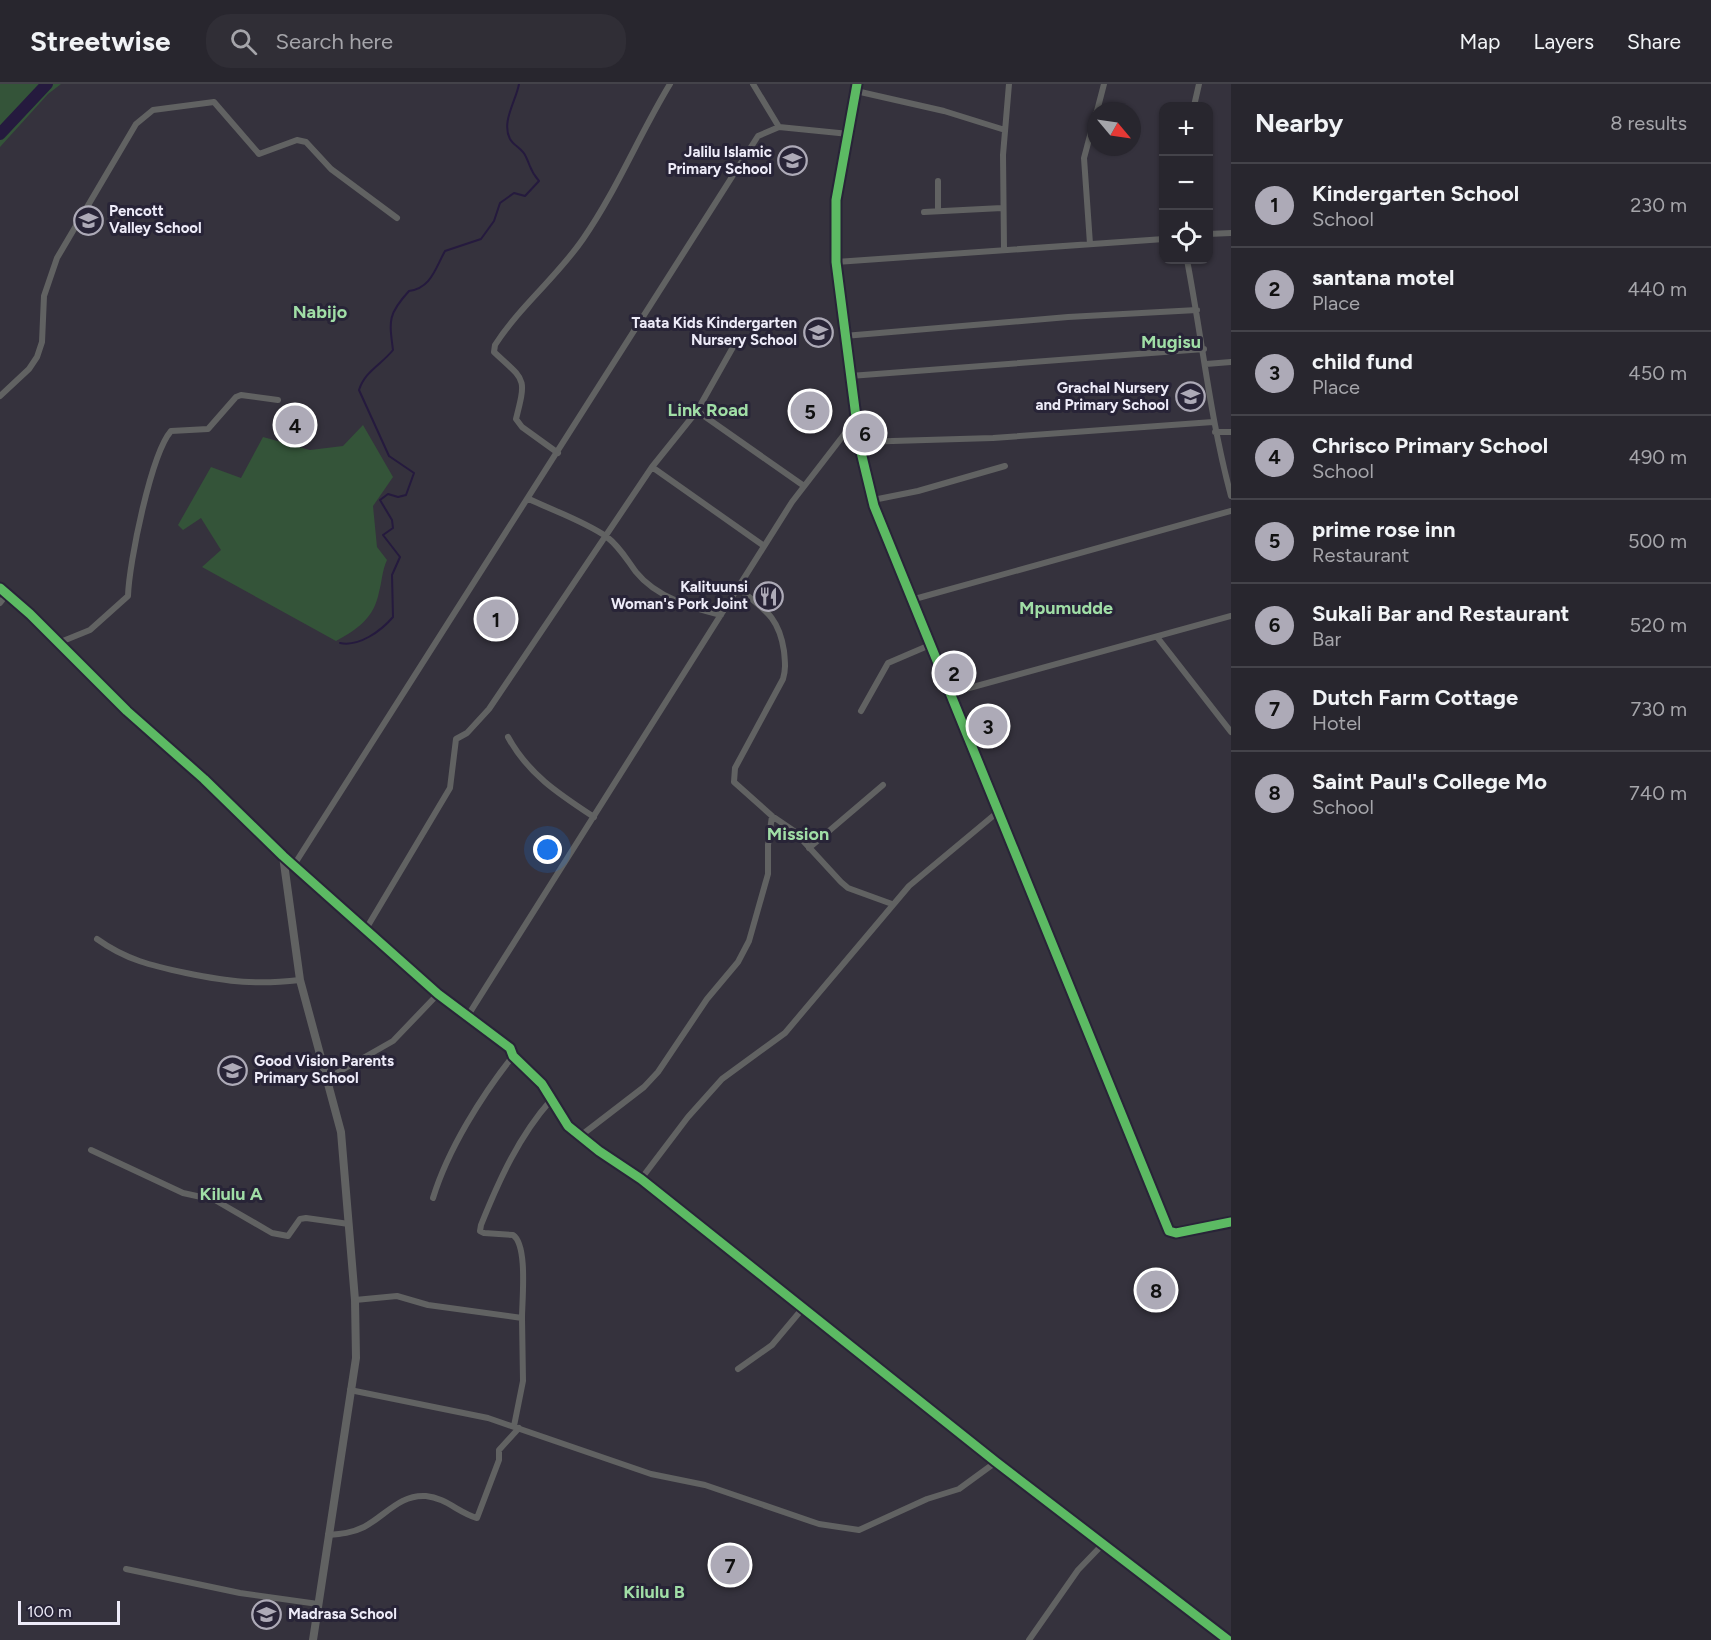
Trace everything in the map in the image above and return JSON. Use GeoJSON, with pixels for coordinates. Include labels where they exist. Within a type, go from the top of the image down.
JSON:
{"type":"FeatureCollection","features":[{"type":"Feature","properties":{"kind":"street"},"geometry":{"type":"LineString","coordinates":[[558,453],[522,427],[516,419],[524,387],[522,378],[494,352],[495,345],[582,240],[612,192],[648,120],[670,84]]}},
{"type":"Feature","properties":{"kind":"street"},"geometry":{"type":"LineString","coordinates":[[753,84],[779,127]]}},
{"type":"Feature","properties":{"kind":"street"},"geometry":{"type":"LineString","coordinates":[[1004,248],[1002,208],[1009,84]]}},
{"type":"Feature","properties":{"kind":"street"},"geometry":{"type":"LineString","coordinates":[[1099,102],[1104,84]]}},
{"type":"Feature","properties":{"kind":"street"},"geometry":{"type":"LineString","coordinates":[[1195,102],[1199,84]]}},
{"type":"Feature","properties":{"kind":"street"},"geometry":{"type":"LineString","coordinates":[[1005,130],[857,87],[836,208],[836,262],[859,442],[873,500],[911,600],[951,693],[1169,1231],[1176,1233],[1231,1222]]}},
{"type":"Feature","properties":{"kind":"street"},"geometry":{"type":"LineString","coordinates":[[0,396],[29,369],[37,357],[42,342],[45,296],[66,240],[117,159],[135,124],[153,111],[214,102],[259,154],[297,140],[306,142],[331,169],[398,218]]}},
{"type":"Feature","properties":{"kind":"street"},"geometry":{"type":"LineString","coordinates":[[294,865],[758,136],[779,127],[849,134]]}},
{"type":"Feature","properties":{"kind":"street"},"geometry":{"type":"LineString","coordinates":[[1087,146],[1084,158],[1090,244]]}},
{"type":"Feature","properties":{"kind":"street"},"geometry":{"type":"LineString","coordinates":[[938,181],[938,211]]}},
{"type":"Feature","properties":{"kind":"street"},"geometry":{"type":"LineString","coordinates":[[924,212],[1002,208]]}},
{"type":"Feature","properties":{"kind":"street"},"geometry":{"type":"LineString","coordinates":[[1213,234],[1231,233]]}},
{"type":"Feature","properties":{"kind":"street"},"geometry":{"type":"LineString","coordinates":[[836,262],[1004,248],[1159,239]]}},
{"type":"Feature","properties":{"kind":"street"},"geometry":{"type":"LineString","coordinates":[[1188,264],[1204,349],[1213,422],[1231,496]]}},
{"type":"Feature","properties":{"kind":"street"},"geometry":{"type":"LineString","coordinates":[[844,336],[1068,317],[1197,310]]}},
{"type":"Feature","properties":{"kind":"street"},"geometry":{"type":"LineString","coordinates":[[366,929],[450,788],[456,739],[467,733],[489,709],[652,467],[697,411],[738,340]]}},
{"type":"Feature","properties":{"kind":"street"},"geometry":{"type":"LineString","coordinates":[[850,376],[1204,349]]}},
{"type":"Feature","properties":{"kind":"street"},"geometry":{"type":"LineString","coordinates":[[1206,364],[1231,362]]}},
{"type":"Feature","properties":{"kind":"street"},"geometry":{"type":"LineString","coordinates":[[58,643],[90,630],[128,596],[129,576],[140,518],[162,445],[171,431],[208,429],[232,400],[241,395],[278,400]]}},
{"type":"Feature","properties":{"kind":"street"},"geometry":{"type":"LineString","coordinates":[[697,411],[804,486]]}},
{"type":"Feature","properties":{"kind":"street"},"geometry":{"type":"LineString","coordinates":[[467,1017],[739,590],[764,546],[804,486],[856,419]]}},
{"type":"Feature","properties":{"kind":"street"},"geometry":{"type":"LineString","coordinates":[[859,442],[1026,436],[1213,422]]}},
{"type":"Feature","properties":{"kind":"street"},"geometry":{"type":"LineString","coordinates":[[1215,432],[1231,432]]}},
{"type":"Feature","properties":{"kind":"street"},"geometry":{"type":"LineString","coordinates":[[873,500],[918,491],[1005,466]]}},
{"type":"Feature","properties":{"kind":"street"},"geometry":{"type":"LineString","coordinates":[[652,467],[764,546]]}},
{"type":"Feature","properties":{"kind":"street"},"geometry":{"type":"LineString","coordinates":[[529,499],[606,537],[619,548],[645,581],[690,608],[721,615]]}},
{"type":"Feature","properties":{"kind":"street"},"geometry":{"type":"LineString","coordinates":[[911,600],[1231,511]]}},
{"type":"Feature","properties":{"kind":"street"},"geometry":{"type":"LineString","coordinates":[[0,588],[126,711],[201,777],[283,856],[438,994],[504,1043],[513,1056],[536,1077],[564,1120],[579,1137],[641,1179],[996,1462],[1228,1640]]}},
{"type":"Feature","properties":{"kind":"street"},"geometry":{"type":"LineString","coordinates":[[739,590],[770,614],[777,625],[786,668],[783,679],[735,768],[735,782],[772,816],[795,831],[808,848],[848,888],[892,904]]}},
{"type":"Feature","properties":{"kind":"street"},"geometry":{"type":"LineString","coordinates":[[0,603],[7,594]]}},
{"type":"Feature","properties":{"kind":"street"},"geometry":{"type":"LineString","coordinates":[[951,693],[1231,616]]}},
{"type":"Feature","properties":{"kind":"street"},"geometry":{"type":"LineString","coordinates":[[1157,637],[1231,732]]}},
{"type":"Feature","properties":{"kind":"street"},"geometry":{"type":"LineString","coordinates":[[861,711],[888,663],[930,645]]}},
{"type":"Feature","properties":{"kind":"street"},"geometry":{"type":"LineString","coordinates":[[508,737],[518,756],[543,784],[594,817]]}},
{"type":"Feature","properties":{"kind":"street"},"geometry":{"type":"LineString","coordinates":[[808,848],[883,785]]}},
{"type":"Feature","properties":{"kind":"street"},"geometry":{"type":"LineString","coordinates":[[641,1179],[688,1117],[722,1078],[785,1033],[909,886],[999,811]]}},
{"type":"Feature","properties":{"kind":"street"},"geometry":{"type":"LineString","coordinates":[[579,1137],[644,1087],[658,1072],[707,999],[738,962],[748,941],[768,874],[768,844],[772,816]]}},
{"type":"Feature","properties":{"kind":"street"},"geometry":{"type":"LineString","coordinates":[[283,856],[300,980],[328,1078],[340,1132],[355,1300],[356,1358],[313,1640]]}},
{"type":"Feature","properties":{"kind":"street"},"geometry":{"type":"LineString","coordinates":[[97,939],[125,957],[161,969],[234,983],[267,984],[300,980]]}},
{"type":"Feature","properties":{"kind":"street"},"geometry":{"type":"LineString","coordinates":[[328,1078],[393,1041],[438,994]]}},
{"type":"Feature","properties":{"kind":"street"},"geometry":{"type":"LineString","coordinates":[[433,1198],[441,1175],[492,1080],[513,1056]]}},
{"type":"Feature","properties":{"kind":"street"},"geometry":{"type":"LineString","coordinates":[[328,1535],[357,1530],[394,1505],[414,1497],[443,1500],[477,1518],[499,1460],[499,1450],[517,1427],[523,1381],[523,1267],[519,1242],[513,1235],[484,1233],[480,1231],[481,1225],[499,1180],[525,1133],[551,1100]]}},
{"type":"Feature","properties":{"kind":"street"},"geometry":{"type":"LineString","coordinates":[[91,1150],[183,1193],[215,1200],[272,1233],[288,1236],[300,1219],[306,1218],[349,1224]]}},
{"type":"Feature","properties":{"kind":"street"},"geometry":{"type":"LineString","coordinates":[[355,1300],[397,1296],[428,1305],[522,1318]]}},
{"type":"Feature","properties":{"kind":"street"},"geometry":{"type":"LineString","coordinates":[[738,1369],[772,1345],[803,1308]]}},
{"type":"Feature","properties":{"kind":"street"},"geometry":{"type":"LineString","coordinates":[[350,1390],[438,1406],[517,1427],[651,1474],[705,1485],[819,1524],[859,1530],[927,1499],[959,1489],[996,1462]]}},
{"type":"Feature","properties":{"kind":"street"},"geometry":{"type":"LineString","coordinates":[[1029,1640],[1078,1570],[1104,1543]]}},
{"type":"Feature","properties":{"kind":"street"},"geometry":{"type":"LineString","coordinates":[[126,1569],[240,1593],[318,1604]]}},
{"type":"Feature","properties":{"kind":"green space"},"geometry":{"type":"Polygon","coordinates":[[[0,84],[61,84],[48,94],[0,147],[0,84]]]}},
{"type":"Feature","properties":{"kind":"green space"},"geometry":{"type":"Polygon","coordinates":[[[363,425],[393,477],[373,506],[377,547],[387,560],[377,601],[369,616],[358,627],[336,641],[202,567],[221,550],[201,518],[183,530],[178,525],[211,467],[241,478],[263,437],[310,450],[343,446],[363,425]]]}},
{"type":"Feature","properties":{"kind":"waterway"},"geometry":{"type":"LineString","coordinates":[[0,134],[47,84]]}},
{"type":"Feature","properties":{"kind":"waterway"},"geometry":{"type":"LineString","coordinates":[[340,643],[355,643],[369,637],[393,617],[392,575],[400,557],[383,535],[393,528],[392,520],[380,500],[388,494],[398,497],[406,495],[414,473],[389,456],[359,390],[369,373],[393,350],[392,318],[402,299],[409,291],[427,282],[445,251],[481,239],[494,221],[500,203],[514,193],[525,196],[539,181],[532,172],[525,154],[510,139],[508,132],[508,119],[519,84]]}},
{"type":"Feature","properties":{"kind":"cycle path"},"geometry":{"type":"LineString","coordinates":[[857,84],[836,200],[836,262],[860,448],[874,506],[1169,1231],[1176,1233],[1231,1222]]}},
{"type":"Feature","properties":{"kind":"cycle path"},"geometry":{"type":"LineString","coordinates":[[0,588],[30,614],[127,711],[204,779],[283,856],[438,994],[510,1048],[513,1056],[542,1084],[568,1126],[599,1151],[641,1179],[996,1462],[1228,1640]]}},
{"type":"Feature","properties":{"kind":"place","name":"Jalilu Islamic Primary School"},"geometry":{"type":"Point","coordinates":[793,161]}},
{"type":"Feature","properties":{"kind":"place","name":"Pencott Valley School"},"geometry":{"type":"Point","coordinates":[88,220]}},
{"type":"Feature","properties":{"kind":"place","name":"Taata Kids Kindergarten Nursery School"},"geometry":{"type":"Point","coordinates":[818,332]}},
{"type":"Feature","properties":{"kind":"place","name":"Grachal Nursery and Primary School"},"geometry":{"type":"Point","coordinates":[1190,397]}},
{"type":"Feature","properties":{"kind":"place","name":"prime rose inn"},"geometry":{"type":"Point","coordinates":[810,411]}},
{"type":"Feature","properties":{"kind":"place","name":"Chrisco Primary School"},"geometry":{"type":"Point","coordinates":[295,425]}},
{"type":"Feature","properties":{"kind":"place","name":"Sukali Bar and Restaurant"},"geometry":{"type":"Point","coordinates":[865,433]}},
{"type":"Feature","properties":{"kind":"place","name":"Kalituunsi Woman's Pork Joint"},"geometry":{"type":"Point","coordinates":[769,596]}},
{"type":"Feature","properties":{"kind":"place","name":"Kindergarten School"},"geometry":{"type":"Point","coordinates":[496,619]}},
{"type":"Feature","properties":{"kind":"place","name":"santana motel"},"geometry":{"type":"Point","coordinates":[954,673]}},
{"type":"Feature","properties":{"kind":"place","name":"child fund"},"geometry":{"type":"Point","coordinates":[988,726]}},
{"type":"Feature","properties":{"kind":"place","name":"Good Vision Parents Primary School"},"geometry":{"type":"Point","coordinates":[233,1070]}},
{"type":"Feature","properties":{"kind":"place","name":"Saint Paul's College Mo"},"geometry":{"type":"Point","coordinates":[1156,1290]}},
{"type":"Feature","properties":{"kind":"place","name":"Dutch Farm Cottage"},"geometry":{"type":"Point","coordinates":[730,1565]}},
{"type":"Feature","properties":{"kind":"place","name":"Madrasa School"},"geometry":{"type":"Point","coordinates":[267,1614]}},
{"type":"Feature","properties":{"kind":"district","name":"Nabijo"},"geometry":{"type":"Point","coordinates":[320,312]}},
{"type":"Feature","properties":{"kind":"district","name":"Mugisu"},"geometry":{"type":"Point","coordinates":[1171,342]}},
{"type":"Feature","properties":{"kind":"district","name":"Link Road"},"geometry":{"type":"Point","coordinates":[708,410]}},
{"type":"Feature","properties":{"kind":"district","name":"Mpumudde"},"geometry":{"type":"Point","coordinates":[1066,608]}},
{"type":"Feature","properties":{"kind":"district","name":"Mission"},"geometry":{"type":"Point","coordinates":[798,834]}},
{"type":"Feature","properties":{"kind":"district","name":"Kilulu A"},"geometry":{"type":"Point","coordinates":[231,1194]}},
{"type":"Feature","properties":{"kind":"district","name":"Kilulu B"},"geometry":{"type":"Point","coordinates":[654,1592]}}]}
